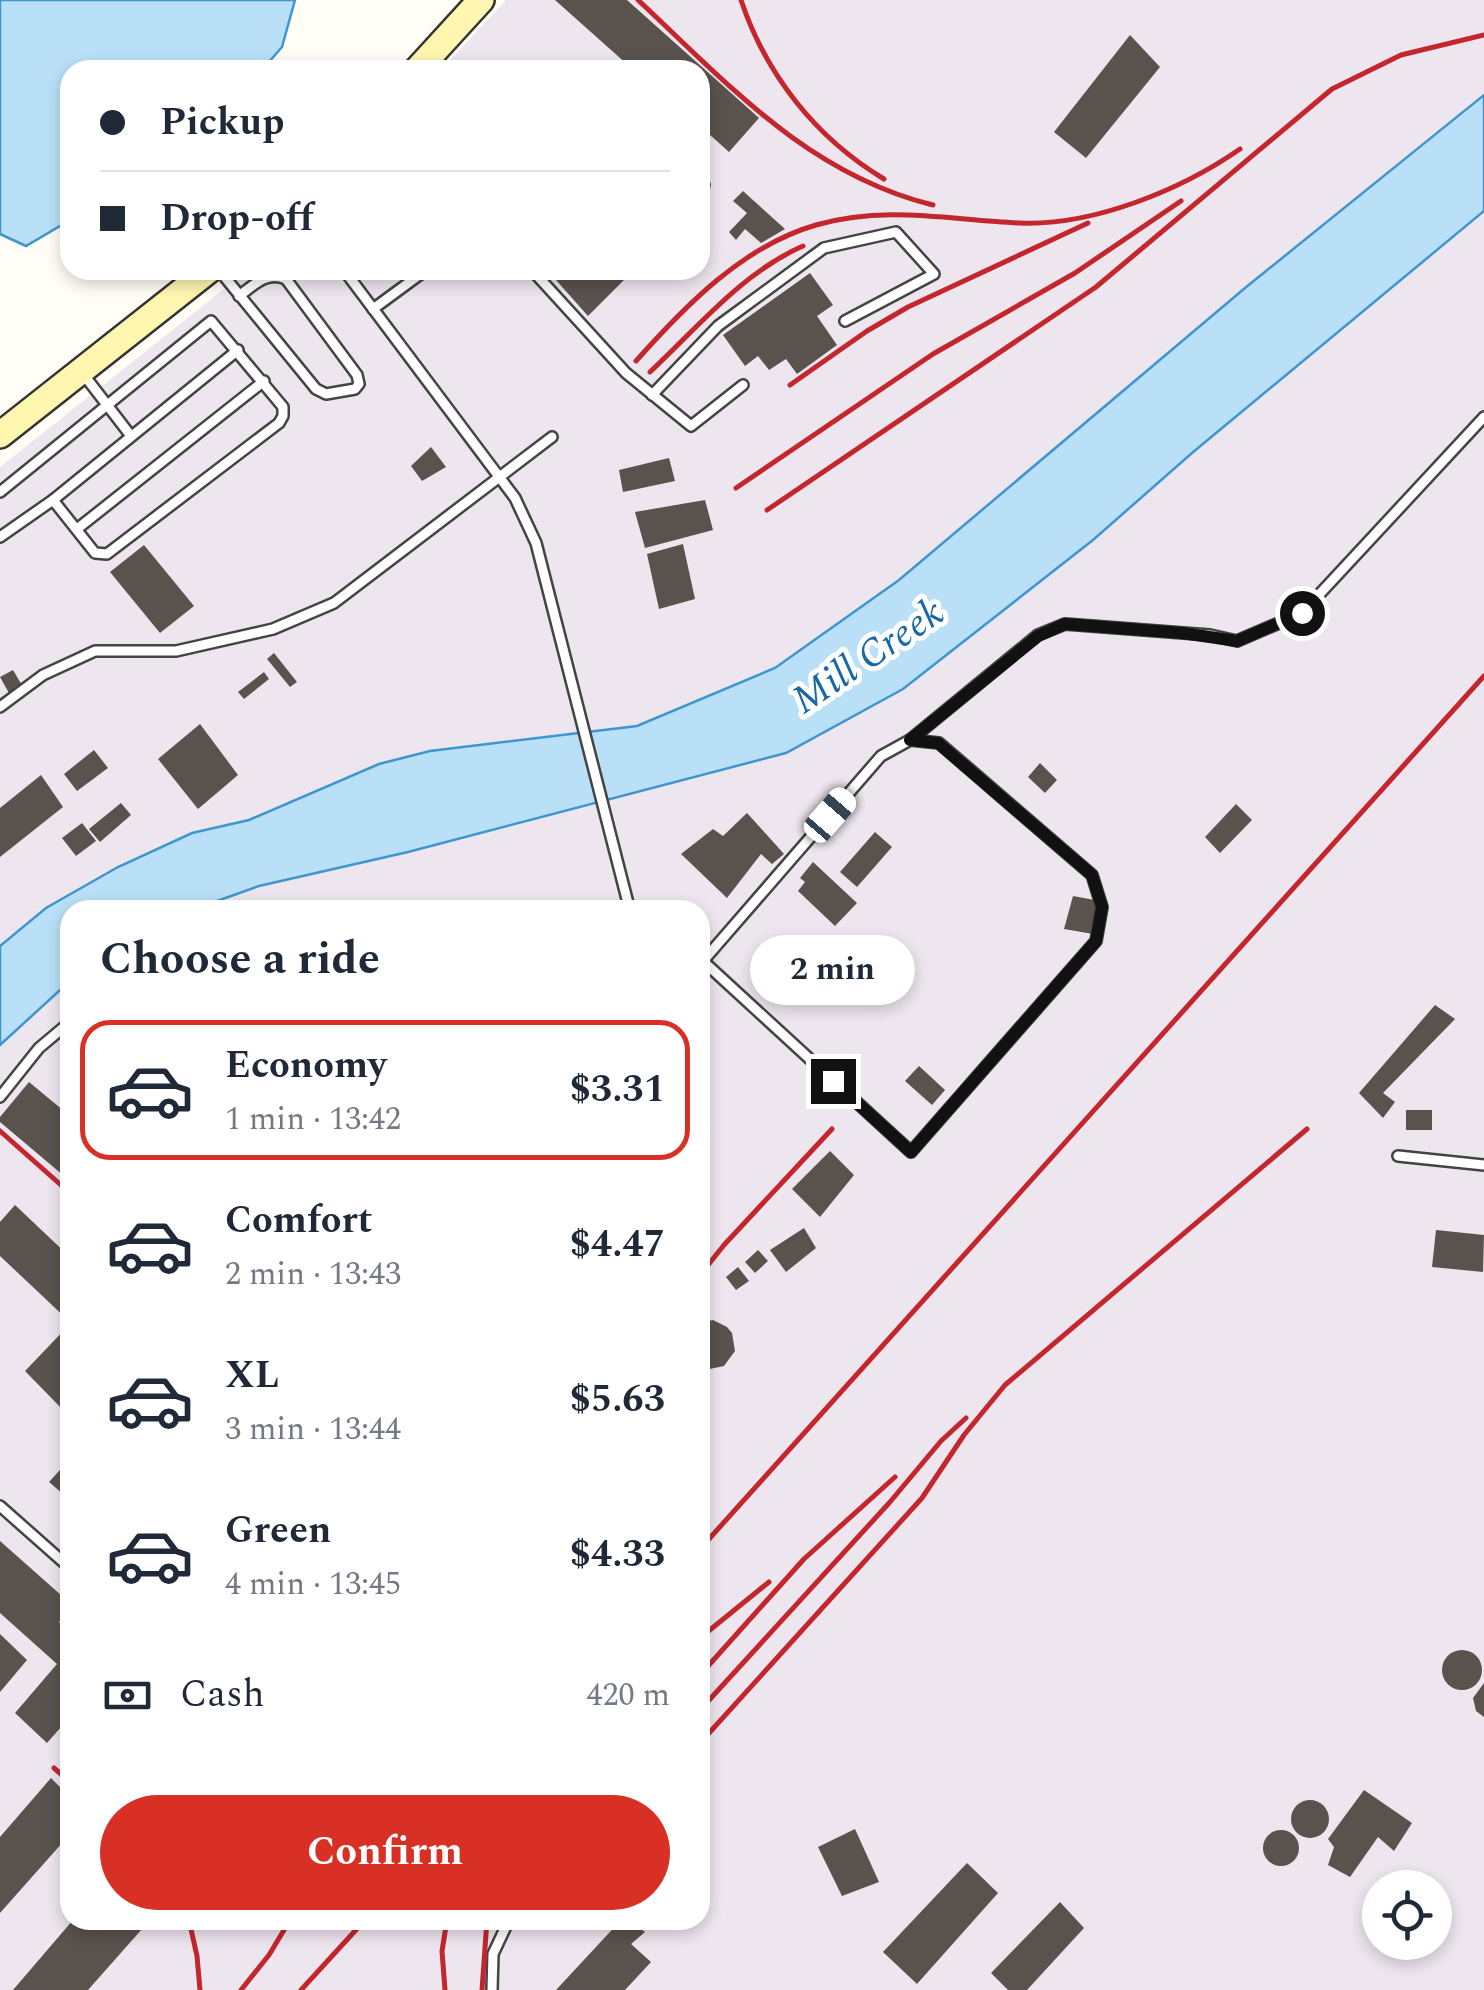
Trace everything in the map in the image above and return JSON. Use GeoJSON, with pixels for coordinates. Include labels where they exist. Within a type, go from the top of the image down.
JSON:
{"type":"FeatureCollection","features":[{"type":"Feature","properties":{"kind":"street"},"geometry":{"type":"LineString","coordinates":[[426,60],[481,0]]}},
{"type":"Feature","properties":{"kind":"street"},"geometry":{"type":"LineString","coordinates":[[0,435],[195,280]]}},
{"type":"Feature","properties":{"kind":"lane"},"geometry":{"type":"LineString","coordinates":[[652,395],[718,326],[824,248],[896,232],[934,274],[845,321]]}},
{"type":"Feature","properties":{"kind":"lane"},"geometry":{"type":"LineString","coordinates":[[227,280],[316,388],[326,394],[355,389],[359,384],[357,375],[287,280]]}},
{"type":"Feature","properties":{"kind":"lane"},"geometry":{"type":"LineString","coordinates":[[240,296],[255,280]]}},
{"type":"Feature","properties":{"kind":"lane"},"geometry":{"type":"LineString","coordinates":[[352,280],[515,498],[536,543],[630,900]]}},
{"type":"Feature","properties":{"kind":"lane"},"geometry":{"type":"LineString","coordinates":[[374,310],[413,280]]}},
{"type":"Feature","properties":{"kind":"lane"},"geometry":{"type":"LineString","coordinates":[[541,280],[592,338],[690,426],[743,385]]}},
{"type":"Feature","properties":{"kind":"lane"},"geometry":{"type":"LineString","coordinates":[[0,492],[211,321],[284,407],[284,416],[263,436],[107,554],[95,553],[53,500]]}},
{"type":"Feature","properties":{"kind":"lane"},"geometry":{"type":"LineString","coordinates":[[0,536],[53,500],[238,350]]}},
{"type":"Feature","properties":{"kind":"lane"},"geometry":{"type":"LineString","coordinates":[[81,371],[132,436]]}},
{"type":"Feature","properties":{"kind":"lane"},"geometry":{"type":"LineString","coordinates":[[77,529],[264,381]]}},
{"type":"Feature","properties":{"kind":"lane"},"geometry":{"type":"LineString","coordinates":[[710,951],[881,756],[910,740],[1038,636],[1065,624],[1237,641],[1302,613],[1484,418]]}},
{"type":"Feature","properties":{"kind":"lane"},"geometry":{"type":"LineString","coordinates":[[0,707],[43,675],[95,651],[176,651],[273,629],[334,603],[552,438]]}},
{"type":"Feature","properties":{"kind":"lane"},"geometry":{"type":"LineString","coordinates":[[710,967],[911,1152],[1096,941],[1102,907],[1092,875],[938,743],[910,740]]}},
{"type":"Feature","properties":{"kind":"lane"},"geometry":{"type":"LineString","coordinates":[[0,1098],[40,1048],[60,1034]]}},
{"type":"Feature","properties":{"kind":"lane"},"geometry":{"type":"LineString","coordinates":[[1398,1156],[1484,1165]]}},
{"type":"Feature","properties":{"kind":"lane"},"geometry":{"type":"LineString","coordinates":[[0,1506],[60,1559]]}},
{"type":"Feature","properties":{"kind":"lane"},"geometry":{"type":"LineString","coordinates":[[492,1990],[494,1954],[503,1930]]}},
{"type":"Feature","properties":{"kind":"shaded area"},"geometry":{"type":"Polygon","coordinates":[[[506,0],[1484,0],[1484,1990],[0,1990],[0,467],[235,280],[710,280],[710,60],[450,60],[506,0]]]}},
{"type":"Feature","properties":{"kind":"water"},"geometry":{"type":"Polygon","coordinates":[[[0,0],[295,0],[282,47],[271,60],[60,60],[60,226],[26,246],[0,234],[0,0]]]}},
{"type":"Feature","properties":{"kind":"water","name":"Mill Creek"},"geometry":{"type":"Polygon","coordinates":[[[1484,95],[1484,211],[1093,540],[903,689],[786,753],[408,852],[259,886],[220,900],[60,900],[118,867],[192,833],[249,820],[379,764],[430,751],[637,726],[775,668],[899,580],[1245,288],[1484,95]]]}},
{"type":"Feature","properties":{"kind":"water"},"geometry":{"type":"Polygon","coordinates":[[[60,900],[60,990],[0,1045],[0,946],[60,900]]]}},
{"type":"Feature","properties":{"kind":"building"},"geometry":{"type":"Polygon","coordinates":[[[555,0],[627,0],[694,60],[622,60],[555,0]]]}},
{"type":"Feature","properties":{"kind":"building"},"geometry":{"type":"Polygon","coordinates":[[[1130,35],[1160,67],[1086,158],[1054,132],[1130,35]]]}},
{"type":"Feature","properties":{"kind":"building"},"geometry":{"type":"Polygon","coordinates":[[[710,74],[759,118],[729,152],[710,135],[710,74]]]}},
{"type":"Feature","properties":{"kind":"building"},"geometry":{"type":"Polygon","coordinates":[[[743,191],[785,229],[761,243],[745,229],[736,240],[729,232],[747,213],[733,201],[743,191]]]}},
{"type":"Feature","properties":{"kind":"building"},"geometry":{"type":"Polygon","coordinates":[[[810,273],[833,305],[817,316],[837,345],[797,374],[786,359],[769,370],[758,356],[745,366],[723,335],[810,273]]]}},
{"type":"Feature","properties":{"kind":"building"},"geometry":{"type":"Polygon","coordinates":[[[556,280],[624,280],[588,316],[556,280]]]}},
{"type":"Feature","properties":{"kind":"building"},"geometry":{"type":"Polygon","coordinates":[[[431,447],[446,467],[422,481],[411,466],[431,447]]]}},
{"type":"Feature","properties":{"kind":"building"},"geometry":{"type":"Polygon","coordinates":[[[669,458],[675,481],[623,492],[619,470],[669,458]]]}},
{"type":"Feature","properties":{"kind":"building"},"geometry":{"type":"Polygon","coordinates":[[[705,500],[713,530],[645,548],[635,512],[705,500]]]}},
{"type":"Feature","properties":{"kind":"building"},"geometry":{"type":"Polygon","coordinates":[[[683,544],[695,599],[659,609],[647,554],[683,544]]]}},
{"type":"Feature","properties":{"kind":"building"},"geometry":{"type":"Polygon","coordinates":[[[144,545],[194,606],[160,633],[110,572],[144,545]]]}},
{"type":"Feature","properties":{"kind":"building"},"geometry":{"type":"Polygon","coordinates":[[[274,653],[297,682],[290,687],[267,659],[274,653]]]}},
{"type":"Feature","properties":{"kind":"building"},"geometry":{"type":"Polygon","coordinates":[[[13,670],[23,687],[10,695],[0,677],[13,670]]]}},
{"type":"Feature","properties":{"kind":"building"},"geometry":{"type":"Polygon","coordinates":[[[264,672],[269,679],[244,699],[238,692],[264,672]]]}},
{"type":"Feature","properties":{"kind":"building"},"geometry":{"type":"Polygon","coordinates":[[[200,724],[238,775],[198,809],[158,759],[200,724]]]}},
{"type":"Feature","properties":{"kind":"building"},"geometry":{"type":"Polygon","coordinates":[[[94,750],[108,768],[77,791],[64,774],[94,750]]]}},
{"type":"Feature","properties":{"kind":"building"},"geometry":{"type":"Polygon","coordinates":[[[1040,763],[1057,780],[1045,793],[1028,777],[1040,763]]]}},
{"type":"Feature","properties":{"kind":"building"},"geometry":{"type":"Polygon","coordinates":[[[41,775],[63,807],[0,857],[0,808],[41,775]]]}},
{"type":"Feature","properties":{"kind":"building"},"geometry":{"type":"Polygon","coordinates":[[[121,803],[131,815],[100,842],[89,829],[121,803]]]}},
{"type":"Feature","properties":{"kind":"building"},"geometry":{"type":"Polygon","coordinates":[[[1236,804],[1252,820],[1220,853],[1205,837],[1236,804]]]}},
{"type":"Feature","properties":{"kind":"building"},"geometry":{"type":"Polygon","coordinates":[[[747,813],[784,854],[772,864],[761,854],[727,898],[681,854],[713,829],[723,836],[747,813]]]}},
{"type":"Feature","properties":{"kind":"building"},"geometry":{"type":"Polygon","coordinates":[[[82,823],[96,841],[76,856],[62,838],[82,823]]]}},
{"type":"Feature","properties":{"kind":"building"},"geometry":{"type":"Polygon","coordinates":[[[875,832],[892,847],[857,887],[840,872],[875,832]]]}},
{"type":"Feature","properties":{"kind":"building"},"geometry":{"type":"Polygon","coordinates":[[[813,862],[857,903],[835,926],[798,891],[805,882],[800,878],[813,862]]]}},
{"type":"Feature","properties":{"kind":"building"},"geometry":{"type":"Polygon","coordinates":[[[1073,896],[1100,901],[1093,934],[1064,929],[1073,896]]]}},
{"type":"Feature","properties":{"kind":"building"},"geometry":{"type":"Polygon","coordinates":[[[1435,1005],[1455,1019],[1383,1093],[1395,1102],[1383,1118],[1359,1093],[1435,1005]]]}},
{"type":"Feature","properties":{"kind":"building"},"geometry":{"type":"Polygon","coordinates":[[[919,1066],[945,1090],[932,1105],[905,1081],[919,1066]]]}},
{"type":"Feature","properties":{"kind":"building"},"geometry":{"type":"Polygon","coordinates":[[[29,1082],[60,1108],[60,1173],[0,1122],[29,1082]]]}},
{"type":"Feature","properties":{"kind":"building"},"geometry":{"type":"Polygon","coordinates":[[[1406,1110],[1432,1110],[1432,1130],[1406,1130],[1406,1110]]]}},
{"type":"Feature","properties":{"kind":"building"},"geometry":{"type":"Polygon","coordinates":[[[830,1151],[854,1175],[820,1217],[792,1189],[830,1151]]]}},
{"type":"Feature","properties":{"kind":"building"},"geometry":{"type":"Polygon","coordinates":[[[15,1205],[60,1248],[60,1313],[0,1256],[0,1222],[15,1205]]]}},
{"type":"Feature","properties":{"kind":"building"},"geometry":{"type":"Polygon","coordinates":[[[804,1228],[816,1248],[786,1272],[770,1250],[804,1228]]]}},
{"type":"Feature","properties":{"kind":"building"},"geometry":{"type":"Polygon","coordinates":[[[1436,1230],[1484,1235],[1483,1272],[1432,1267],[1436,1230]]]}},
{"type":"Feature","properties":{"kind":"building"},"geometry":{"type":"Polygon","coordinates":[[[758,1250],[768,1261],[755,1273],[745,1262],[758,1250]]]}},
{"type":"Feature","properties":{"kind":"building"},"geometry":{"type":"Polygon","coordinates":[[[738,1267],[749,1281],[736,1290],[726,1277],[738,1267]]]}},
{"type":"Feature","properties":{"kind":"building"},"geometry":{"type":"Polygon","coordinates":[[[710,1321],[732,1333],[735,1351],[724,1366],[710,1369],[710,1321]]]}},
{"type":"Feature","properties":{"kind":"building"},"geometry":{"type":"Polygon","coordinates":[[[60,1334],[60,1407],[25,1371],[60,1334]]]}},
{"type":"Feature","properties":{"kind":"building"},"geometry":{"type":"Polygon","coordinates":[[[60,1470],[60,1491],[49,1482],[60,1470]]]}},
{"type":"Feature","properties":{"kind":"building"},"geometry":{"type":"Polygon","coordinates":[[[0,1541],[60,1594],[60,1728],[47,1743],[15,1713],[57,1664],[0,1613],[0,1541]]]}},
{"type":"Feature","properties":{"kind":"building"},"geometry":{"type":"Polygon","coordinates":[[[0,1634],[27,1660],[0,1692],[0,1634]]]}},
{"type":"Feature","properties":{"kind":"building"},"geometry":{"type":"Polygon","coordinates":[[[1462,1650],[1476,1656],[1482,1670],[1476,1684],[1462,1690],[1448,1684],[1442,1670],[1448,1656],[1462,1650]]]}},
{"type":"Feature","properties":{"kind":"building"},"geometry":{"type":"Polygon","coordinates":[[[1484,1683],[1484,1717],[1476,1711],[1473,1698],[1484,1683]]]}},
{"type":"Feature","properties":{"kind":"building"},"geometry":{"type":"Polygon","coordinates":[[[51,1778],[60,1787],[60,1845],[0,1913],[0,1837],[51,1778]]]}},
{"type":"Feature","properties":{"kind":"building"},"geometry":{"type":"Polygon","coordinates":[[[1364,1790],[1412,1823],[1394,1851],[1378,1837],[1350,1877],[1328,1865],[1334,1847],[1328,1839],[1364,1790]]]}},
{"type":"Feature","properties":{"kind":"building"},"geometry":{"type":"Polygon","coordinates":[[[1310,1800],[1323,1806],[1329,1819],[1323,1832],[1310,1838],[1297,1832],[1291,1819],[1297,1806],[1310,1800]]]}},
{"type":"Feature","properties":{"kind":"building"},"geometry":{"type":"Polygon","coordinates":[[[855,1829],[879,1882],[842,1896],[818,1847],[855,1829]]]}},
{"type":"Feature","properties":{"kind":"building"},"geometry":{"type":"Polygon","coordinates":[[[1281,1830],[1294,1835],[1299,1848],[1294,1861],[1281,1866],[1268,1861],[1263,1848],[1268,1835],[1281,1830]]]}},
{"type":"Feature","properties":{"kind":"building"},"geometry":{"type":"Polygon","coordinates":[[[967,1863],[998,1893],[917,1984],[883,1952],[967,1863]]]}},
{"type":"Feature","properties":{"kind":"building"},"geometry":{"type":"Polygon","coordinates":[[[1060,1902],[1084,1928],[1027,1990],[1008,1990],[991,1973],[1060,1902]]]}},
{"type":"Feature","properties":{"kind":"building"},"geometry":{"type":"Polygon","coordinates":[[[64,1930],[141,1930],[88,1990],[13,1990],[64,1930]]]}},
{"type":"Feature","properties":{"kind":"building"},"geometry":{"type":"Polygon","coordinates":[[[612,1930],[645,1932],[631,1944],[651,1962],[625,1990],[556,1990],[612,1930]]]}},
{"type":"Feature","properties":{"kind":"railway"},"geometry":{"type":"LineString","coordinates":[[638,0],[702,60]]}},
{"type":"Feature","properties":{"kind":"railway"},"geometry":{"type":"LineString","coordinates":[[741,0],[764,54],[796,102],[836,144],[884,179]]}},
{"type":"Feature","properties":{"kind":"railway"},"geometry":{"type":"LineString","coordinates":[[767,510],[1096,287],[1332,89],[1401,55],[1484,35]]}},
{"type":"Feature","properties":{"kind":"railway"},"geometry":{"type":"LineString","coordinates":[[710,68],[808,149],[888,191],[933,205]]}},
{"type":"Feature","properties":{"kind":"railway"},"geometry":{"type":"LineString","coordinates":[[636,361],[717,280],[764,247],[816,225],[893,215],[1020,223],[1077,218],[1164,191],[1240,149]]}},
{"type":"Feature","properties":{"kind":"railway"},"geometry":{"type":"LineString","coordinates":[[736,488],[933,354],[1075,273],[1181,201]]}},
{"type":"Feature","properties":{"kind":"railway"},"geometry":{"type":"LineString","coordinates":[[790,385],[908,307],[1088,223]]}},
{"type":"Feature","properties":{"kind":"railway"},"geometry":{"type":"LineString","coordinates":[[650,372],[760,270],[803,246]]}},
{"type":"Feature","properties":{"kind":"railway"},"geometry":{"type":"LineString","coordinates":[[710,1538],[1484,676]]}},
{"type":"Feature","properties":{"kind":"railway"},"geometry":{"type":"LineString","coordinates":[[710,1262],[832,1129]]}},
{"type":"Feature","properties":{"kind":"railway"},"geometry":{"type":"LineString","coordinates":[[710,1732],[922,1498],[964,1435],[1005,1385],[1307,1129]]}},
{"type":"Feature","properties":{"kind":"railway"},"geometry":{"type":"LineString","coordinates":[[0,1131],[60,1184]]}},
{"type":"Feature","properties":{"kind":"railway"},"geometry":{"type":"LineString","coordinates":[[710,1699],[966,1418]]}},
{"type":"Feature","properties":{"kind":"railway"},"geometry":{"type":"LineString","coordinates":[[710,1664],[804,1559],[895,1477]]}},
{"type":"Feature","properties":{"kind":"railway"},"geometry":{"type":"LineString","coordinates":[[710,1630],[769,1582]]}},
{"type":"Feature","properties":{"kind":"railway"},"geometry":{"type":"LineString","coordinates":[[54,1768],[60,1773]]}},
{"type":"Feature","properties":{"kind":"railway"},"geometry":{"type":"LineString","coordinates":[[191,1930],[200,1990]]}},
{"type":"Feature","properties":{"kind":"railway"},"geometry":{"type":"LineString","coordinates":[[241,1990],[284,1930]]}},
{"type":"Feature","properties":{"kind":"railway"},"geometry":{"type":"LineString","coordinates":[[301,1990],[356,1930]]}},
{"type":"Feature","properties":{"kind":"railway"},"geometry":{"type":"LineString","coordinates":[[445,1930],[442,1951],[445,1990]]}},
{"type":"Feature","properties":{"kind":"railway"},"geometry":{"type":"LineString","coordinates":[[482,1990],[486,1930]]}},
{"type":"Feature","properties":{"kind":"route"},"geometry":{"type":"LineString","coordinates":[[833,1081],[911,1152],[1096,941],[1102,907],[1092,875],[938,743],[910,740],[1038,636],[1065,624],[1237,641],[1302,613]]}}]}
